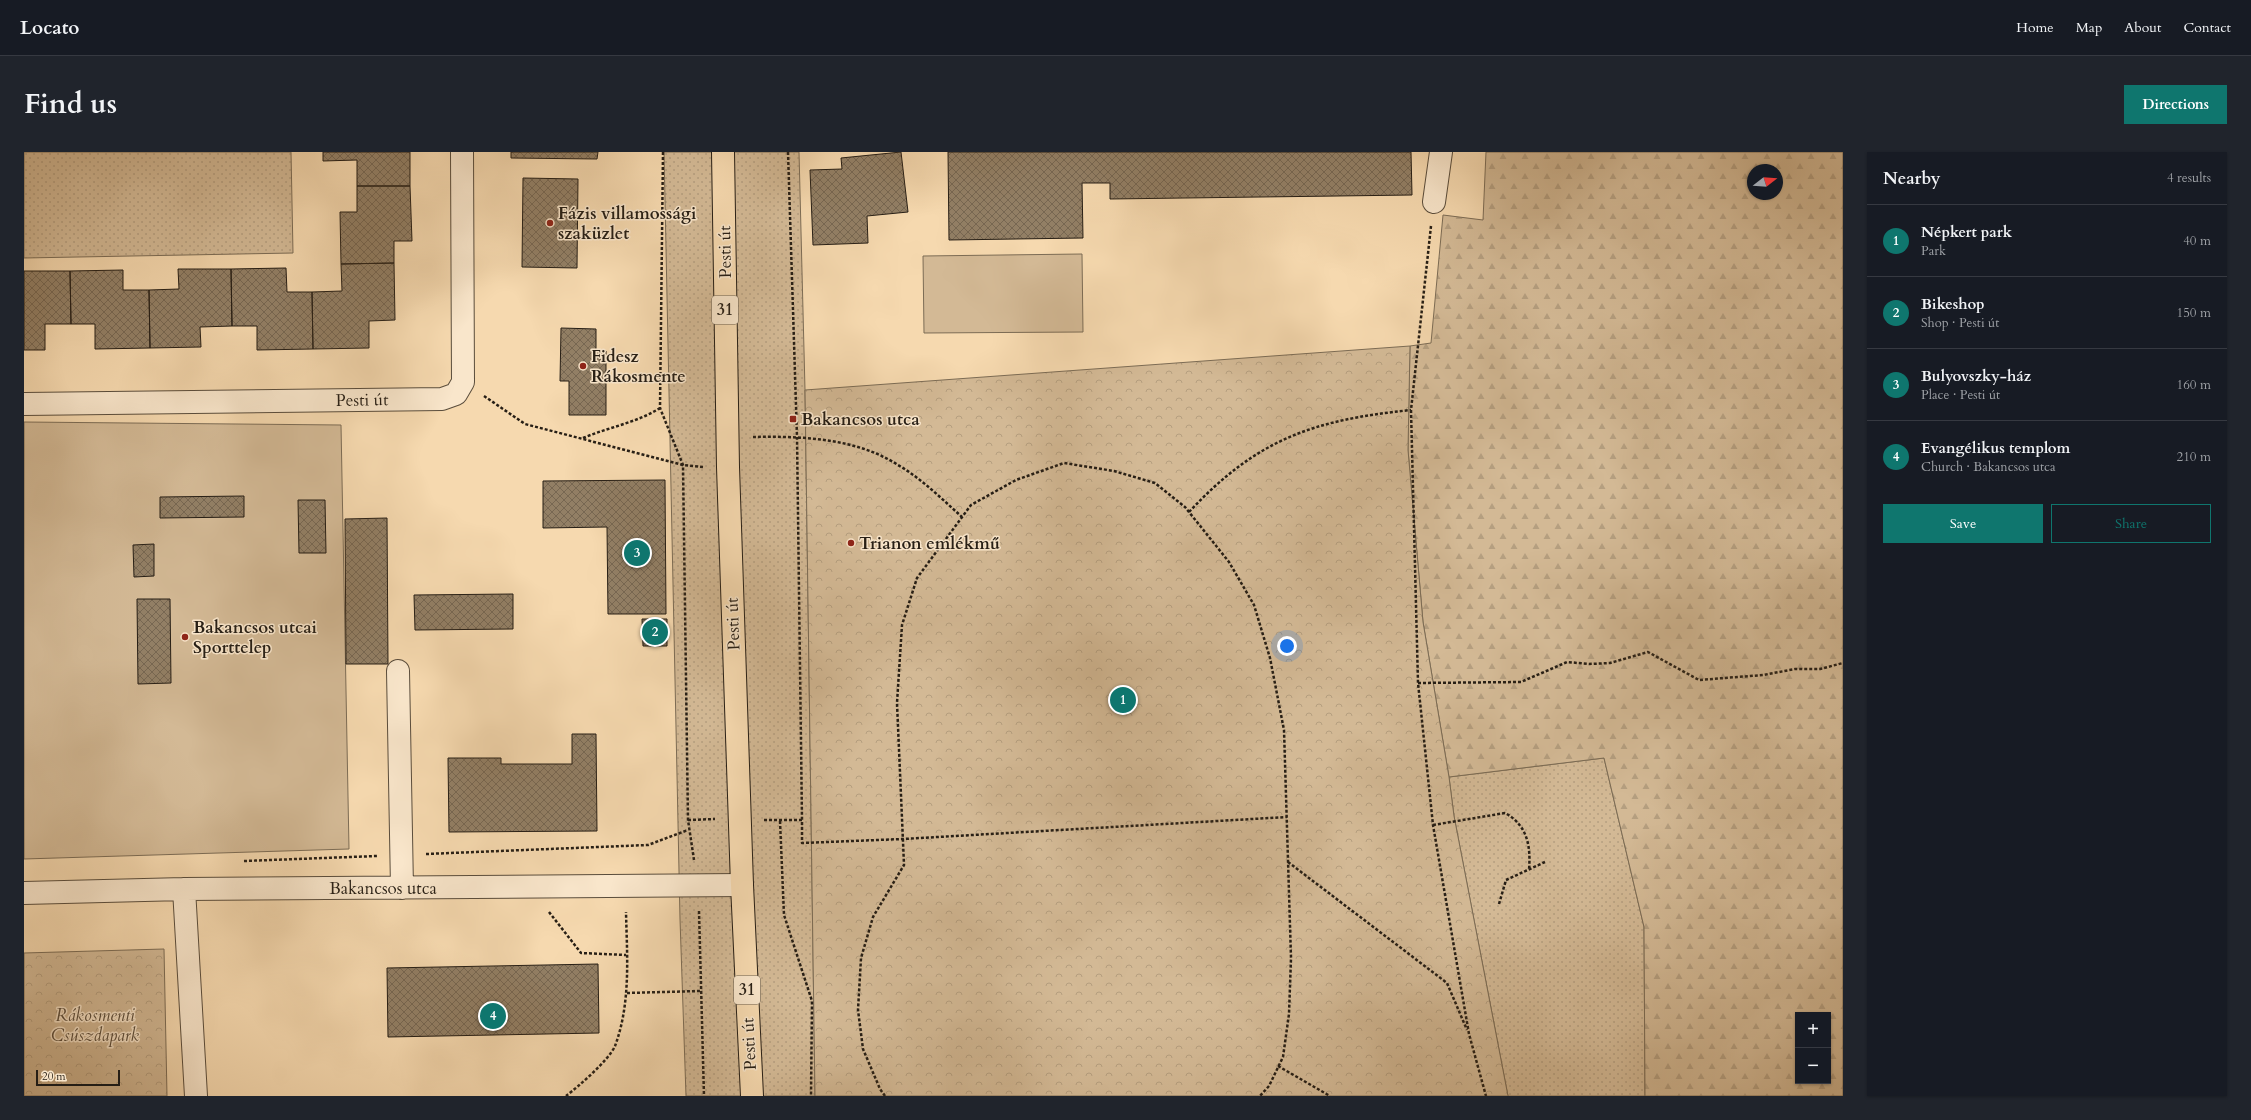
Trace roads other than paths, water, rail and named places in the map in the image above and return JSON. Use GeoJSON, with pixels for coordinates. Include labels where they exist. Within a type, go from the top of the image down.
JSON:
{"type":"FeatureCollection","features":[{"type":"Feature","properties":{"kind":"main road","name":"Pesti út"},"geometry":{"type":"LineString","coordinates":[[723,152],[727,438],[742,884],[752,1096]]}},
{"type":"Feature","properties":{"kind":"street","name":"Pesti út"},"geometry":{"type":"LineString","coordinates":[[24,404],[442,399],[456,394],[463,382],[462,152]]}},
{"type":"Feature","properties":{"kind":"street"},"geometry":{"type":"LineString","coordinates":[[1434,202],[1441,152]]}},
{"type":"Feature","properties":{"kind":"street"},"geometry":{"type":"LineString","coordinates":[[398,671],[402,888]]}},
{"type":"Feature","properties":{"kind":"street","name":"Bakancsos utca"},"geometry":{"type":"LineString","coordinates":[[24,893],[184,889],[742,884]]}},
{"type":"Feature","properties":{"kind":"street"},"geometry":{"type":"LineString","coordinates":[[184,889],[196,1096]]}},
{"type":"Feature","properties":{"kind":"place","name":"Fázis villamossági szaküzlet"},"geometry":{"type":"Point","coordinates":[550,223]}},
{"type":"Feature","properties":{"kind":"place","name":"Fidesz Rákosmente"},"geometry":{"type":"Point","coordinates":[583,366]}},
{"type":"Feature","properties":{"kind":"place","name":"Bakancsos utca"},"geometry":{"type":"Point","coordinates":[793,419]}},
{"type":"Feature","properties":{"kind":"place","name":"Trianon emlékmű"},"geometry":{"type":"Point","coordinates":[851,543]}},
{"type":"Feature","properties":{"kind":"place","name":"Bulyovszky-ház"},"geometry":{"type":"Point","coordinates":[637,553]}},
{"type":"Feature","properties":{"kind":"place","name":"Bikeshop"},"geometry":{"type":"Point","coordinates":[655,632]}},
{"type":"Feature","properties":{"kind":"place","name":"Bakancsos utcai Sporttelep"},"geometry":{"type":"Point","coordinates":[185,637]}},
{"type":"Feature","properties":{"kind":"place","name":"Népkert park"},"geometry":{"type":"Point","coordinates":[1123,700]}},
{"type":"Feature","properties":{"kind":"place","name":"Evangélikus templom"},"geometry":{"type":"Point","coordinates":[493,1016]}},
{"type":"Feature","properties":{"kind":"park label","name":"Rákosmenti Csúszdapark"},"geometry":{"type":"Point","coordinates":[95,1025]}}]}
